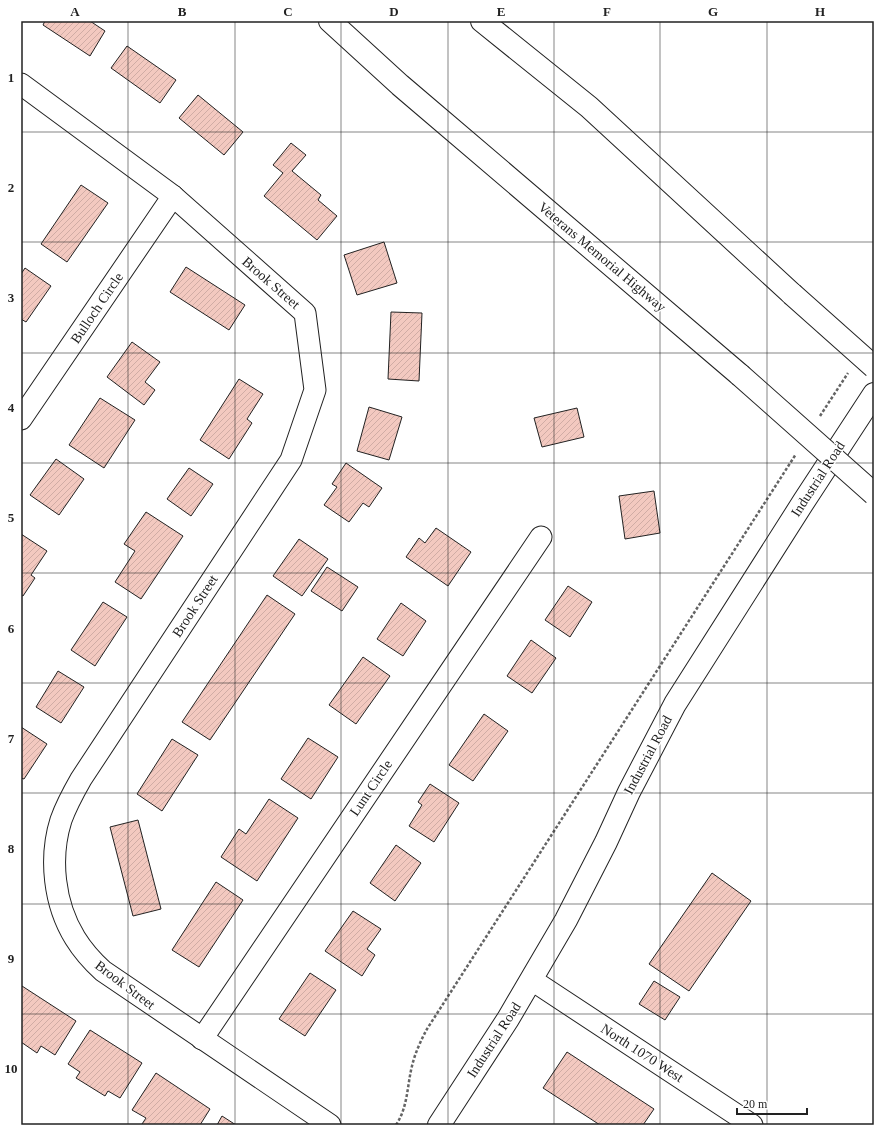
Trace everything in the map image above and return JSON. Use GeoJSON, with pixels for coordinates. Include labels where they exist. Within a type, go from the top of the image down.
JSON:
{"type":"FeatureCollection","features":[{"type":"Feature","properties":{"kind":"main road"},"geometry":{"type":"LineString","coordinates":[[324,21],[400,85]]}},
{"type":"Feature","properties":{"kind":"main road","name":"Veterans Memorial Highway"},"geometry":{"type":"LineString","coordinates":[[330,21],[400,85],[740,375],[874,494]]}},
{"type":"Feature","properties":{"kind":"main road"},"geometry":{"type":"LineString","coordinates":[[482,21],[589,107],[792,294],[874,367]]}},
{"type":"Feature","properties":{"kind":"main road","name":"Industrial Road"},"geometry":{"type":"LineString","coordinates":[[438,1125],[532,980],[583,888],[606,842],[628,792],[675,704],[804,500],[874,394]]}},
{"type":"Feature","properties":{"kind":"street","name":"Brook Street"},"geometry":{"type":"LineString","coordinates":[[21,84],[173,196],[305,314],[315,390],[291,460],[70,799],[61,821],[56,843],[55,862],[56,882],[65,919],[87,956],[120,984],[330,1125]]}},
{"type":"Feature","properties":{"kind":"street","name":"Bulloch Circle"},"geometry":{"type":"LineString","coordinates":[[21,419],[173,196]]}},
{"type":"Feature","properties":{"kind":"street","name":"Lunt Circle"},"geometry":{"type":"LineString","coordinates":[[202,1039],[541,537]]}},
{"type":"Feature","properties":{"kind":"street","name":"North 1070 West"},"geometry":{"type":"LineString","coordinates":[[532,980],[752,1125]]}},
{"type":"Feature","properties":{"kind":"path"},"geometry":{"type":"LineString","coordinates":[[820,416],[850,370]]}},
{"type":"Feature","properties":{"kind":"path"},"geometry":{"type":"LineString","coordinates":[[396,1125],[404,1110],[416,1051],[427,1029],[798,450]]}},
{"type":"Feature","properties":{"kind":"building"},"geometry":{"type":"Polygon","coordinates":[[[45,21],[90,21],[105,31],[90,56],[43,25],[45,21]]]}},
{"type":"Feature","properties":{"kind":"building"},"geometry":{"type":"Polygon","coordinates":[[[127,46],[176,80],[160,103],[111,68],[127,46]]]}},
{"type":"Feature","properties":{"kind":"building"},"geometry":{"type":"Polygon","coordinates":[[[198,95],[243,132],[224,155],[179,118],[198,95]]]}},
{"type":"Feature","properties":{"kind":"building"},"geometry":{"type":"Polygon","coordinates":[[[291,143],[306,155],[292,171],[321,195],[318,200],[337,216],[317,240],[264,196],[283,173],[273,165],[291,143]]]}},
{"type":"Feature","properties":{"kind":"building"},"geometry":{"type":"Polygon","coordinates":[[[81,185],[108,203],[67,262],[41,244],[81,185]]]}},
{"type":"Feature","properties":{"kind":"building"},"geometry":{"type":"Polygon","coordinates":[[[384,242],[397,283],[357,295],[344,255],[384,242]]]}},
{"type":"Feature","properties":{"kind":"building"},"geometry":{"type":"Polygon","coordinates":[[[186,267],[245,305],[229,330],[170,292],[186,267]]]}},
{"type":"Feature","properties":{"kind":"building"},"geometry":{"type":"Polygon","coordinates":[[[25,268],[51,286],[26,322],[21,319],[21,274],[25,268]]]}},
{"type":"Feature","properties":{"kind":"building"},"geometry":{"type":"Polygon","coordinates":[[[391,312],[422,313],[419,381],[388,379],[391,312]]]}},
{"type":"Feature","properties":{"kind":"building"},"geometry":{"type":"Polygon","coordinates":[[[132,342],[160,362],[145,382],[155,390],[144,405],[107,377],[132,342]]]}},
{"type":"Feature","properties":{"kind":"building"},"geometry":{"type":"Polygon","coordinates":[[[239,379],[263,394],[247,419],[252,423],[229,459],[200,440],[239,379]]]}},
{"type":"Feature","properties":{"kind":"building"},"geometry":{"type":"Polygon","coordinates":[[[100,398],[135,420],[104,468],[69,445],[100,398]]]}},
{"type":"Feature","properties":{"kind":"building"},"geometry":{"type":"Polygon","coordinates":[[[369,407],[402,417],[389,460],[357,451],[369,407]]]}},
{"type":"Feature","properties":{"kind":"building"},"geometry":{"type":"Polygon","coordinates":[[[577,408],[584,437],[542,447],[534,418],[577,408]]]}},
{"type":"Feature","properties":{"kind":"building"},"geometry":{"type":"Polygon","coordinates":[[[56,459],[84,479],[59,515],[30,495],[56,459]]]}},
{"type":"Feature","properties":{"kind":"building"},"geometry":{"type":"Polygon","coordinates":[[[346,463],[382,488],[369,507],[363,503],[349,522],[324,505],[337,487],[332,484],[346,463]]]}},
{"type":"Feature","properties":{"kind":"building"},"geometry":{"type":"Polygon","coordinates":[[[189,468],[213,484],[191,516],[167,499],[189,468]]]}},
{"type":"Feature","properties":{"kind":"building"},"geometry":{"type":"Polygon","coordinates":[[[654,491],[660,533],[625,539],[619,496],[654,491]]]}},
{"type":"Feature","properties":{"kind":"building"},"geometry":{"type":"Polygon","coordinates":[[[146,512],[183,536],[141,599],[115,582],[135,551],[124,544],[146,512]]]}},
{"type":"Feature","properties":{"kind":"building"},"geometry":{"type":"Polygon","coordinates":[[[436,528],[471,552],[448,586],[406,557],[419,538],[425,543],[436,528]]]}},
{"type":"Feature","properties":{"kind":"building"},"geometry":{"type":"Polygon","coordinates":[[[21,534],[47,551],[31,575],[35,578],[23,596],[21,595],[21,534]]]}},
{"type":"Feature","properties":{"kind":"building"},"geometry":{"type":"Polygon","coordinates":[[[299,539],[328,559],[302,596],[273,576],[299,539]]]}},
{"type":"Feature","properties":{"kind":"building"},"geometry":{"type":"Polygon","coordinates":[[[327,567],[358,587],[342,611],[311,591],[327,567]]]}},
{"type":"Feature","properties":{"kind":"building"},"geometry":{"type":"Polygon","coordinates":[[[568,586],[592,602],[570,637],[545,620],[568,586]]]}},
{"type":"Feature","properties":{"kind":"building"},"geometry":{"type":"Polygon","coordinates":[[[267,595],[295,614],[210,740],[182,722],[267,595]]]}},
{"type":"Feature","properties":{"kind":"building"},"geometry":{"type":"Polygon","coordinates":[[[103,602],[127,617],[95,666],[71,650],[103,602]]]}},
{"type":"Feature","properties":{"kind":"building"},"geometry":{"type":"Polygon","coordinates":[[[401,603],[426,621],[403,656],[377,639],[401,603]]]}},
{"type":"Feature","properties":{"kind":"building"},"geometry":{"type":"Polygon","coordinates":[[[531,640],[556,658],[532,693],[507,676],[531,640]]]}},
{"type":"Feature","properties":{"kind":"building"},"geometry":{"type":"Polygon","coordinates":[[[363,657],[390,676],[356,724],[329,705],[363,657]]]}},
{"type":"Feature","properties":{"kind":"building"},"geometry":{"type":"Polygon","coordinates":[[[58,671],[84,687],[61,723],[36,707],[58,671]]]}},
{"type":"Feature","properties":{"kind":"building"},"geometry":{"type":"Polygon","coordinates":[[[484,714],[508,731],[473,781],[449,765],[484,714]]]}},
{"type":"Feature","properties":{"kind":"building"},"geometry":{"type":"Polygon","coordinates":[[[21,727],[47,744],[24,779],[21,778],[21,727]]]}},
{"type":"Feature","properties":{"kind":"building"},"geometry":{"type":"Polygon","coordinates":[[[308,738],[338,757],[311,799],[281,779],[308,738]]]}},
{"type":"Feature","properties":{"kind":"building"},"geometry":{"type":"Polygon","coordinates":[[[172,739],[198,755],[162,811],[137,794],[172,739]]]}},
{"type":"Feature","properties":{"kind":"building"},"geometry":{"type":"Polygon","coordinates":[[[430,784],[459,803],[434,842],[409,826],[422,805],[418,802],[430,784]]]}},
{"type":"Feature","properties":{"kind":"building"},"geometry":{"type":"Polygon","coordinates":[[[269,799],[298,818],[257,881],[221,857],[239,829],[246,834],[269,799]]]}},
{"type":"Feature","properties":{"kind":"building"},"geometry":{"type":"Polygon","coordinates":[[[138,820],[161,909],[133,916],[110,827],[138,820]]]}},
{"type":"Feature","properties":{"kind":"building"},"geometry":{"type":"Polygon","coordinates":[[[396,845],[421,863],[395,901],[370,883],[396,845]]]}},
{"type":"Feature","properties":{"kind":"building"},"geometry":{"type":"Polygon","coordinates":[[[712,873],[751,901],[689,991],[649,964],[712,873]]]}},
{"type":"Feature","properties":{"kind":"building"},"geometry":{"type":"Polygon","coordinates":[[[216,882],[243,900],[199,967],[172,950],[216,882]]]}},
{"type":"Feature","properties":{"kind":"building"},"geometry":{"type":"Polygon","coordinates":[[[353,911],[381,929],[367,949],[375,955],[362,976],[325,951],[353,911]]]}},
{"type":"Feature","properties":{"kind":"building"},"geometry":{"type":"Polygon","coordinates":[[[310,973],[336,990],[305,1036],[279,1019],[310,973]]]}},
{"type":"Feature","properties":{"kind":"building"},"geometry":{"type":"Polygon","coordinates":[[[654,981],[680,997],[665,1020],[639,1004],[654,981]]]}},
{"type":"Feature","properties":{"kind":"building"},"geometry":{"type":"Polygon","coordinates":[[[22,986],[76,1021],[55,1055],[41,1046],[37,1053],[21,1042],[22,986]]]}},
{"type":"Feature","properties":{"kind":"building"},"geometry":{"type":"Polygon","coordinates":[[[90,1030],[142,1063],[120,1098],[108,1091],[105,1096],[76,1078],[80,1072],[68,1064],[90,1030]]]}},
{"type":"Feature","properties":{"kind":"building"},"geometry":{"type":"Polygon","coordinates":[[[567,1052],[654,1109],[643,1125],[600,1125],[543,1088],[567,1052]]]}},
{"type":"Feature","properties":{"kind":"building"},"geometry":{"type":"Polygon","coordinates":[[[156,1073],[210,1109],[200,1125],[142,1124],[146,1118],[132,1110],[156,1073]]]}},
{"type":"Feature","properties":{"kind":"building"},"geometry":{"type":"Polygon","coordinates":[[[222,1116],[236,1125],[217,1125],[222,1116]]]}}]}
